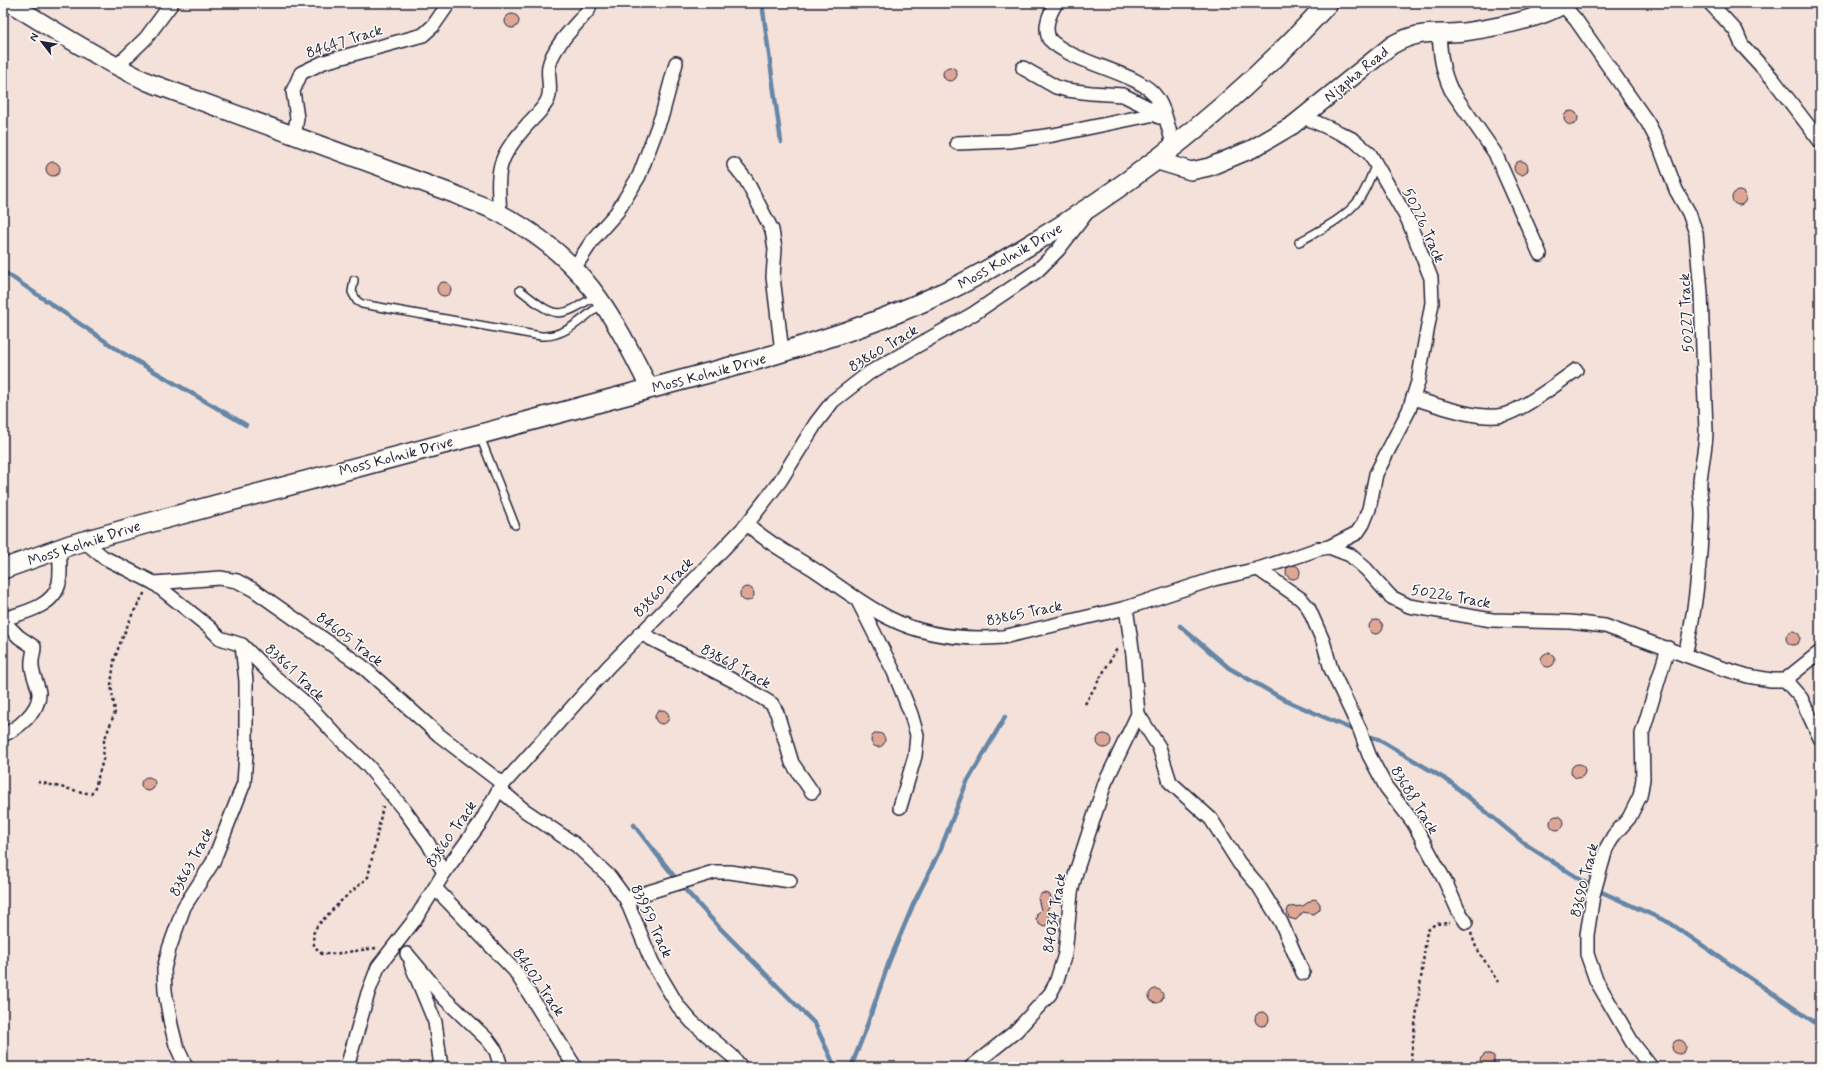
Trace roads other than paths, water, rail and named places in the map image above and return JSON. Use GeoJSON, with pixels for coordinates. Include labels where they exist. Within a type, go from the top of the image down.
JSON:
{"type":"FeatureCollection","features":[{"type":"Feature","properties":{"kind":"main road","name":"Moss Kolnik Drive"},"geometry":{"type":"LineString","coordinates":[[3,569],[59,548],[84,541],[650,389],[782,352],[841,334],[938,296],[978,276],[1063,226],[1158,161],[1248,86],[1328,3]]}},
{"type":"Feature","properties":{"kind":"street"},"geometry":{"type":"LineString","coordinates":[[10,3],[116,67],[181,96],[454,194],[500,214],[552,246],[575,267],[600,299],[626,341],[650,389]]}},
{"type":"Feature","properties":{"kind":"street"},"geometry":{"type":"LineString","coordinates":[[116,67],[146,38],[172,3]]}},
{"type":"Feature","properties":{"kind":"street","name":"84647 Track"},"geometry":{"type":"LineString","coordinates":[[294,137],[297,113],[292,91],[301,73],[324,62],[422,35],[433,26],[449,3]]}},
{"type":"Feature","properties":{"kind":"street"},"geometry":{"type":"LineString","coordinates":[[1056,3],[1051,11],[1046,27],[1049,39],[1066,51],[1100,68],[1128,78],[1146,88],[1157,97],[1174,148]]}},
{"type":"Feature","properties":{"kind":"street"},"geometry":{"type":"LineString","coordinates":[[1710,3],[1736,31],[1742,45],[1772,78],[1820,141]]}},
{"type":"Feature","properties":{"kind":"street","name":"Njapha Road"},"geometry":{"type":"LineString","coordinates":[[1158,161],[1191,171],[1209,167],[1259,145],[1281,133],[1304,117],[1392,45],[1415,34],[1462,32],[1502,25],[1565,4]]}},
{"type":"Feature","properties":{"kind":"street","name":"50227 Track"},"geometry":{"type":"LineString","coordinates":[[1565,4],[1648,123],[1658,142],[1676,190],[1689,213],[1696,233],[1702,300],[1706,449],[1699,484],[1702,508],[1693,622],[1685,655]]}},
{"type":"Feature","properties":{"kind":"street"},"geometry":{"type":"LineString","coordinates":[[500,214],[497,181],[501,163],[517,136],[548,99],[550,90],[549,67],[553,57],[561,43],[589,9]]}},
{"type":"Feature","properties":{"kind":"street"},"geometry":{"type":"LineString","coordinates":[[1438,32],[1440,54],[1446,80],[1451,90],[1495,153],[1540,254]]}},
{"type":"Feature","properties":{"kind":"street"},"geometry":{"type":"LineString","coordinates":[[575,267],[594,238],[617,212],[639,176],[662,115],[676,63]]}},
{"type":"Feature","properties":{"kind":"street"},"geometry":{"type":"LineString","coordinates":[[1023,68],[1066,90],[1091,94],[1122,95],[1132,98],[1155,114],[1167,125]]}},
{"type":"Feature","properties":{"kind":"street"},"geometry":{"type":"LineString","coordinates":[[957,143],[1010,141],[1053,135],[1155,114]]}},
{"type":"Feature","properties":{"kind":"street","name":"50226 Track"},"geometry":{"type":"LineString","coordinates":[[1304,117],[1354,140],[1370,154],[1408,220],[1431,278],[1432,303],[1418,382],[1413,398],[1376,474],[1369,510],[1363,524],[1357,533],[1329,546]]}},
{"type":"Feature","properties":{"kind":"street"},"geometry":{"type":"LineString","coordinates":[[734,165],[746,180],[772,230],[775,250],[773,277],[782,352]]}},
{"type":"Feature","properties":{"kind":"street","name":"83860 Track"},"geometry":{"type":"LineString","coordinates":[[347,1067],[374,975],[383,959],[416,918],[444,873],[481,822],[501,787],[640,633],[689,585],[747,524],[780,481],[816,423],[833,401],[869,373],[973,314],[1037,271],[1058,250],[1091,207]]}},
{"type":"Feature","properties":{"kind":"street"},"geometry":{"type":"LineString","coordinates":[[1413,398],[1450,409],[1474,414],[1493,416],[1503,415],[1513,412],[1576,370]]}},
{"type":"Feature","properties":{"kind":"street","name":"83865 Track"},"geometry":{"type":"LineString","coordinates":[[747,524],[777,548],[800,561],[888,618],[915,629],[948,636],[984,638],[1003,637],[1126,608],[1214,579],[1258,569],[1329,546]]}},
{"type":"Feature","properties":{"kind":"street","name":"83861 Track"},"geometry":{"type":"LineString","coordinates":[[84,541],[103,557],[154,583],[220,638],[242,645],[270,673],[309,706],[368,766],[417,826],[444,873]]}},
{"type":"Feature","properties":{"kind":"street","name":"50226 Track"},"geometry":{"type":"LineString","coordinates":[[1329,546],[1350,555],[1363,566],[1391,597],[1409,606],[1492,620],[1570,622],[1605,626],[1748,676],[1785,680]]}},
{"type":"Feature","properties":{"kind":"street"},"geometry":{"type":"LineString","coordinates":[[3,734],[14,728],[29,716],[39,695],[32,666],[34,647],[19,637],[3,620],[30,611],[47,601],[54,594],[59,585],[60,576],[59,548]]}},
{"type":"Feature","properties":{"kind":"street","name":"83688 Track"},"geometry":{"type":"LineString","coordinates":[[1258,569],[1301,599],[1308,607],[1323,640],[1331,669],[1360,730],[1369,755],[1386,787],[1413,822],[1445,881],[1458,910],[1466,922]]}},
{"type":"Feature","properties":{"kind":"street","name":"84605 Track"},"geometry":{"type":"LineString","coordinates":[[154,583],[210,578],[229,579],[245,584],[362,666],[439,735],[501,787]]}},
{"type":"Feature","properties":{"kind":"street"},"geometry":{"type":"LineString","coordinates":[[857,598],[894,672],[911,714],[916,735],[915,756],[900,807]]}},
{"type":"Feature","properties":{"kind":"street"},"geometry":{"type":"LineString","coordinates":[[1126,608],[1138,714],[1159,747],[1170,782],[1211,819],[1239,863],[1258,885],[1281,922],[1303,973]]}},
{"type":"Feature","properties":{"kind":"street","name":"83868 Track"},"geometry":{"type":"LineString","coordinates":[[640,633],[736,682],[772,704],[777,712],[792,763],[812,792]]}},
{"type":"Feature","properties":{"kind":"street","name":"83863 Track"},"geometry":{"type":"LineString","coordinates":[[186,1067],[176,1045],[171,1025],[165,991],[164,969],[169,949],[184,907],[213,862],[244,783],[246,754],[246,681],[242,645]]}},
{"type":"Feature","properties":{"kind":"street","name":"83690 Track"},"geometry":{"type":"LineString","coordinates":[[1651,1067],[1632,1042],[1596,980],[1587,954],[1587,935],[1593,895],[1606,848],[1614,835],[1628,818],[1640,796],[1643,779],[1642,734],[1668,648]]}},
{"type":"Feature","properties":{"kind":"street"},"geometry":{"type":"LineString","coordinates":[[1820,652],[1785,680],[1801,698],[1820,738]]}},
{"type":"Feature","properties":{"kind":"street","name":"84034 Track"},"geometry":{"type":"LineString","coordinates":[[971,1067],[1016,1031],[1050,994],[1056,984],[1065,954],[1071,893],[1076,872],[1105,783],[1138,714]]}},
{"type":"Feature","properties":{"kind":"street","name":"83959 Track"},"geometry":{"type":"LineString","coordinates":[[501,787],[524,810],[576,845],[619,886],[626,899],[652,962],[678,1006],[692,1022],[728,1053],[741,1067]]}},
{"type":"Feature","properties":{"kind":"street"},"geometry":{"type":"LineString","coordinates":[[626,899],[714,872],[730,872],[790,881]]}},
{"type":"Feature","properties":{"kind":"street","name":"84602 Track"},"geometry":{"type":"LineString","coordinates":[[435,888],[515,971],[575,1067]]}},
{"type":"Feature","properties":{"kind":"street"},"geometry":{"type":"LineString","coordinates":[[399,939],[407,954],[435,1022],[441,1067]]}},
{"type":"Feature","properties":{"kind":"street"},"geometry":{"type":"LineString","coordinates":[[407,954],[448,1002],[488,1040],[496,1051],[501,1067]]}},
{"type":"Feature","properties":{"kind":"lane"},"geometry":{"type":"LineString","coordinates":[[1300,242],[1340,217],[1355,204],[1362,195],[1376,164]]}},
{"type":"Feature","properties":{"kind":"lane"},"geometry":{"type":"LineString","coordinates":[[354,280],[352,292],[357,301],[362,304],[541,336],[550,336],[566,330],[600,299]]}},
{"type":"Feature","properties":{"kind":"lane"},"geometry":{"type":"LineString","coordinates":[[520,290],[545,310],[558,313],[571,311],[600,299]]}},
{"type":"Feature","properties":{"kind":"lane"},"geometry":{"type":"LineString","coordinates":[[479,434],[515,525]]}},
{"type":"Feature","properties":{"kind":"lane"},"geometry":{"type":"LineString","coordinates":[[728,1053],[732,1067]]}},
{"type":"Feature","properties":{"kind":"waterway"},"geometry":{"type":"LineString","coordinates":[[762,3],[781,142]]}},
{"type":"Feature","properties":{"kind":"waterway"},"geometry":{"type":"LineString","coordinates":[[3,271],[121,352],[246,425]]}},
{"type":"Feature","properties":{"kind":"waterway"},"geometry":{"type":"LineString","coordinates":[[1180,626],[1229,668],[1285,700],[1358,732]]}},
{"type":"Feature","properties":{"kind":"waterway"},"geometry":{"type":"LineString","coordinates":[[851,1067],[889,962],[913,905],[941,848],[966,784],[1005,717]]}},
{"type":"Feature","properties":{"kind":"waterway"},"geometry":{"type":"LineString","coordinates":[[1364,735],[1378,739],[1450,782],[1525,844],[1595,889],[1670,923],[1820,1026]]}},
{"type":"Feature","properties":{"kind":"waterway"},"geometry":{"type":"LineString","coordinates":[[634,825],[680,884],[718,926],[815,1024],[835,1067]]}}]}
